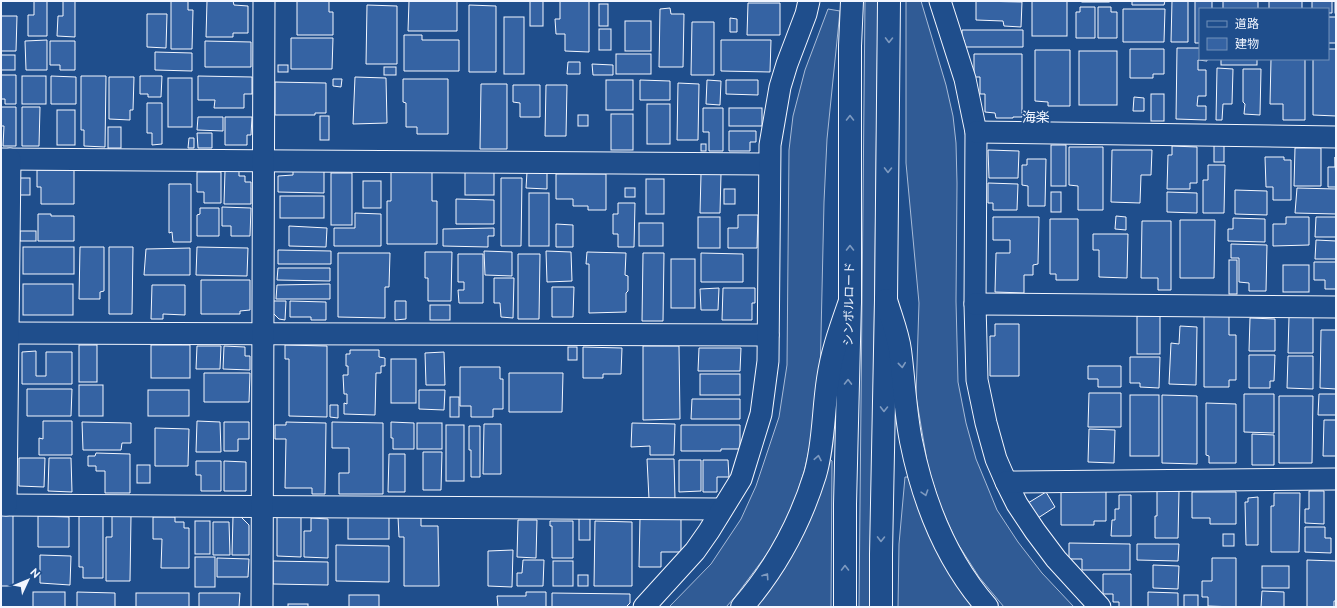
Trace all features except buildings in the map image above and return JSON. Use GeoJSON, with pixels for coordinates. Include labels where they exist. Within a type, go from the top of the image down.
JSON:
{"type":"FeatureCollection","features":[{"type":"Feature","properties":{"kind":"main road","name":"シンボルロード"},"geometry":{"type":"LineString","coordinates":[[845,607],[845,504],[850,301],[850,46],[852,1]]}},
{"type":"Feature","properties":{"kind":"main road"},"geometry":{"type":"LineString","coordinates":[[881,607],[889,1]]}},
{"type":"Feature","properties":{"kind":"main road"},"geometry":{"type":"LineString","coordinates":[[886,300],[900,348],[910,439],[917,470],[930,509],[944,543],[958,569],[986,607]]}},
{"type":"Feature","properties":{"kind":"main road"},"geometry":{"type":"LineString","coordinates":[[742,607],[755,592],[789,538],[803,507],[815,474],[822,441],[828,380],[834,345],[850,301]]}},
{"type":"Feature","properties":{"kind":"street"},"geometry":{"type":"LineString","coordinates":[[262,607],[264,1]]}},
{"type":"Feature","properties":{"kind":"street"},"geometry":{"type":"LineString","coordinates":[[644,607],[695,551],[722,509],[740,479],[761,414],[768,361],[770,145],[780,87],[806,14],[809,1]]}},
{"type":"Feature","properties":{"kind":"street"},"geometry":{"type":"LineString","coordinates":[[940,1],[965,79],[976,132],[975,304],[977,380],[986,423],[996,459],[1017,504],[1043,543],[1100,607]]}},
{"type":"Feature","properties":{"kind":"street"},"geometry":{"type":"LineString","coordinates":[[976,132],[1336,137]]}},
{"type":"Feature","properties":{"kind":"street"},"geometry":{"type":"LineString","coordinates":[[722,509],[4,505],[8,333],[6,159],[769,164]]}},
{"type":"Feature","properties":{"kind":"street"},"geometry":{"type":"LineString","coordinates":[[975,304],[1336,307]]}},
{"type":"Feature","properties":{"kind":"street"},"geometry":{"type":"LineString","coordinates":[[8,333],[768,335]]}},
{"type":"Feature","properties":{"kind":"street"},"geometry":{"type":"LineString","coordinates":[[1006,482],[1336,479]]}},
{"type":"Feature","properties":{"kind":"shaded area"},"geometry":{"type":"Polygon","coordinates":[[[865,1],[878,1],[871,607],[859,607],[865,1]]]}},
{"type":"Feature","properties":{"kind":"shaded area"},"geometry":{"type":"Polygon","coordinates":[[[906,1],[921,1],[946,85],[953,116],[956,143],[957,183],[956,301],[958,382],[966,423],[976,459],[997,510],[1018,542],[1042,573],[1074,607],[1004,607],[979,577],[956,541],[940,505],[928,467],[916,396],[919,303],[906,163],[906,1]]]}},
{"type":"Feature","properties":{"kind":"shaded area"},"geometry":{"type":"Polygon","coordinates":[[[828,9],[840,11],[827,139],[820,379],[813,432],[804,472],[793,506],[770,550],[726,607],[669,607],[711,564],[741,519],[756,486],[779,417],[787,365],[789,150],[793,116],[805,70],[828,9]]]}},
{"type":"Feature","properties":{"kind":"shaded area"},"geometry":{"type":"Polygon","coordinates":[[[829,458],[832,461],[831,607],[752,607],[792,553],[813,513],[829,458]]]}},
{"type":"Feature","properties":{"kind":"shaded area"},"geometry":{"type":"Polygon","coordinates":[[[905,477],[908,477],[923,513],[978,607],[898,607],[899,544],[905,477]]]}},
{"type":"Feature","properties":{"kind":"district","name":"海楽"},"geometry":{"type":"Point","coordinates":[1036,117]}}]}
